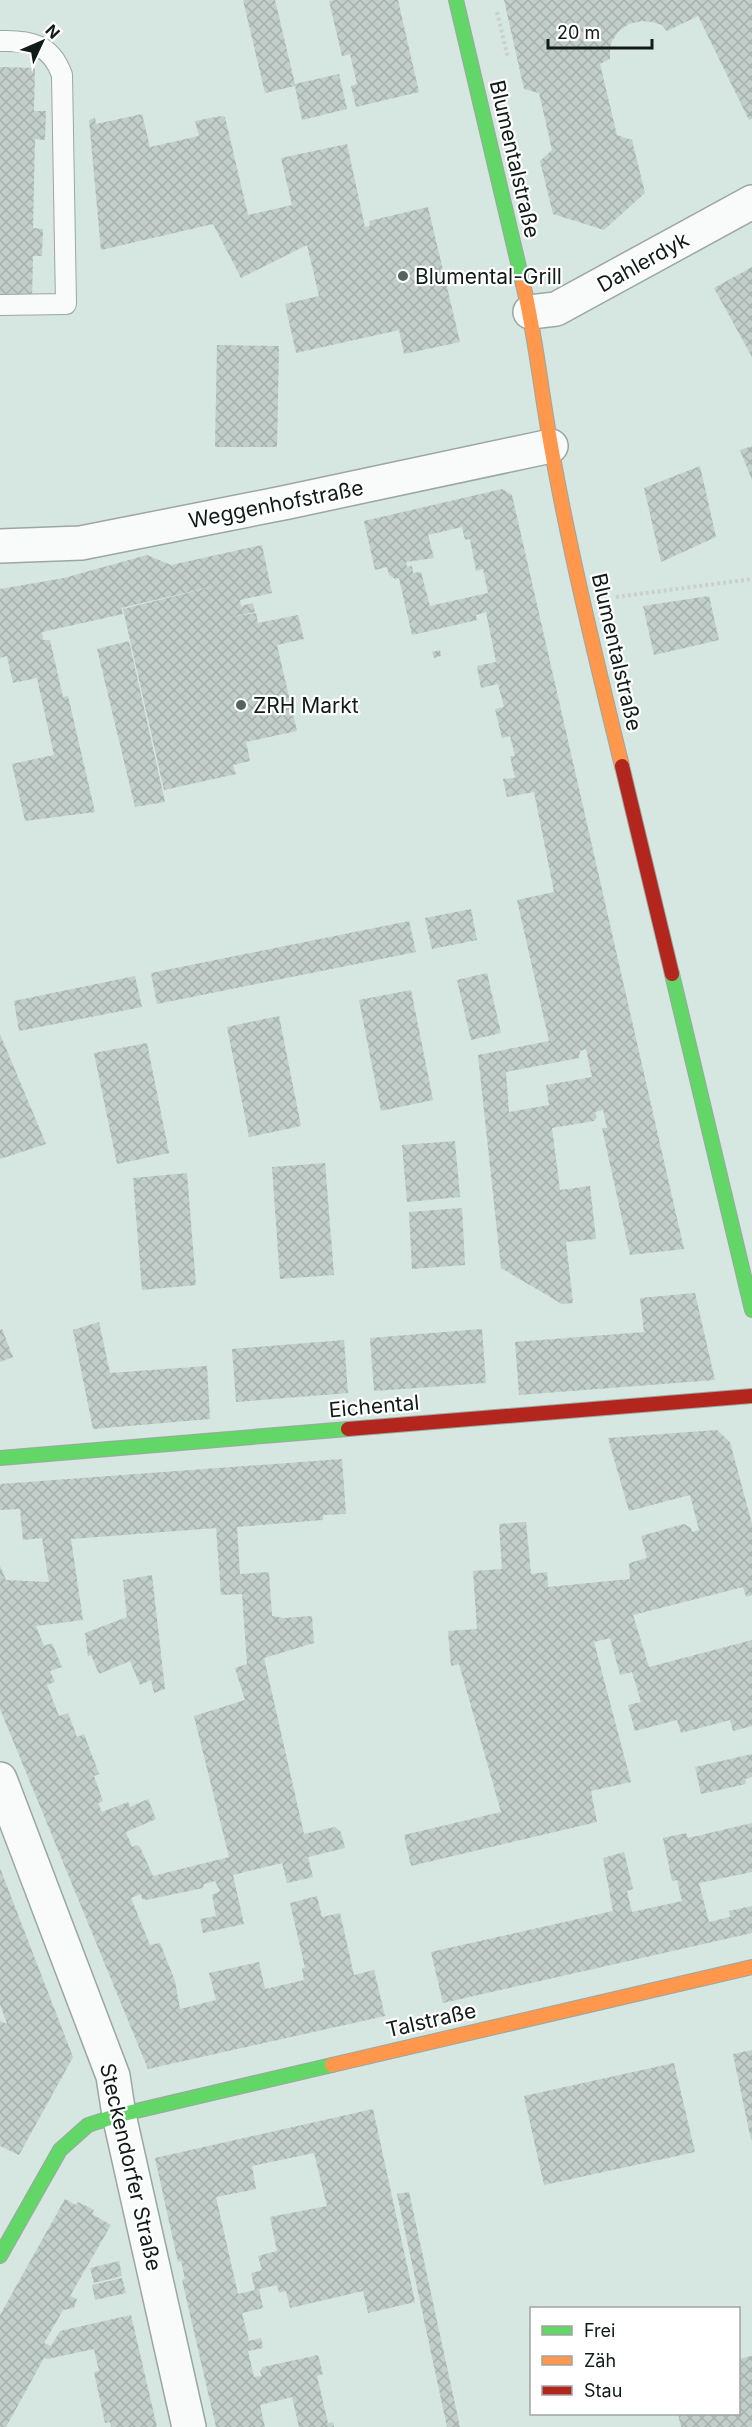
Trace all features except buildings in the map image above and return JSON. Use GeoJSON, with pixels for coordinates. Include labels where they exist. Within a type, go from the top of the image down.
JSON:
{"type":"FeatureCollection","features":[{"type":"Feature","properties":{"kind":"street","name":"Blumentalstraße"},"geometry":{"type":"LineString","coordinates":[[456,0],[530,312],[551,446],[582,602],[744,1236],[752,1310]]}},
{"type":"Feature","properties":{"kind":"street","name":"Dahlerdyk"},"geometry":{"type":"LineString","coordinates":[[530,312],[556,309],[752,202]]}},
{"type":"Feature","properties":{"kind":"street","name":"Weggenhofstraße"},"geometry":{"type":"LineString","coordinates":[[0,546],[81,543],[551,446]]}},
{"type":"Feature","properties":{"kind":"street","name":"Eichental"},"geometry":{"type":"LineString","coordinates":[[0,1458],[752,1396]]}},
{"type":"Feature","properties":{"kind":"street","name":"Steckendorfer Straße"},"geometry":{"type":"LineString","coordinates":[[0,1779],[113,2076],[119,2115],[189,2427]]}},
{"type":"Feature","properties":{"kind":"street","name":"Talstraße"},"geometry":{"type":"LineString","coordinates":[[0,2256],[60,2150],[88,2125],[119,2115],[752,1967]]}},
{"type":"Feature","properties":{"kind":"lane"},"geometry":{"type":"LineString","coordinates":[[0,40],[16,40],[39,45],[57,61],[62,75],[66,304],[0,305]]}},
{"type":"Feature","properties":{"kind":"path"},"geometry":{"type":"LineString","coordinates":[[582,602],[752,579]]}},
{"type":"Feature","properties":{"kind":"traffic: fast"},"geometry":{"type":"LineString","coordinates":[[456,0],[523,284]]}},
{"type":"Feature","properties":{"kind":"traffic: fast"},"geometry":{"type":"LineString","coordinates":[[672,974],[752,1310]]}},
{"type":"Feature","properties":{"kind":"traffic: fast"},"geometry":{"type":"LineString","coordinates":[[0,1458],[348,1429]]}},
{"type":"Feature","properties":{"kind":"traffic: fast"},"geometry":{"type":"LineString","coordinates":[[0,2256],[60,2150],[88,2125],[119,2115],[332,2065]]}},
{"type":"Feature","properties":{"kind":"traffic: slow"},"geometry":{"type":"LineString","coordinates":[[523,284],[566,526],[622,766]]}},
{"type":"Feature","properties":{"kind":"traffic: slow"},"geometry":{"type":"LineString","coordinates":[[332,2065],[752,1967]]}},
{"type":"Feature","properties":{"kind":"traffic: jam"},"geometry":{"type":"LineString","coordinates":[[622,766],[672,974]]}},
{"type":"Feature","properties":{"kind":"traffic: jam"},"geometry":{"type":"LineString","coordinates":[[348,1429],[752,1396]]}},
{"type":"Feature","properties":{"kind":"place","name":"Blumental-Grill"},"geometry":{"type":"Point","coordinates":[403,276]}},
{"type":"Feature","properties":{"kind":"place","name":"ZRH Markt"},"geometry":{"type":"Point","coordinates":[241,705]}}]}
